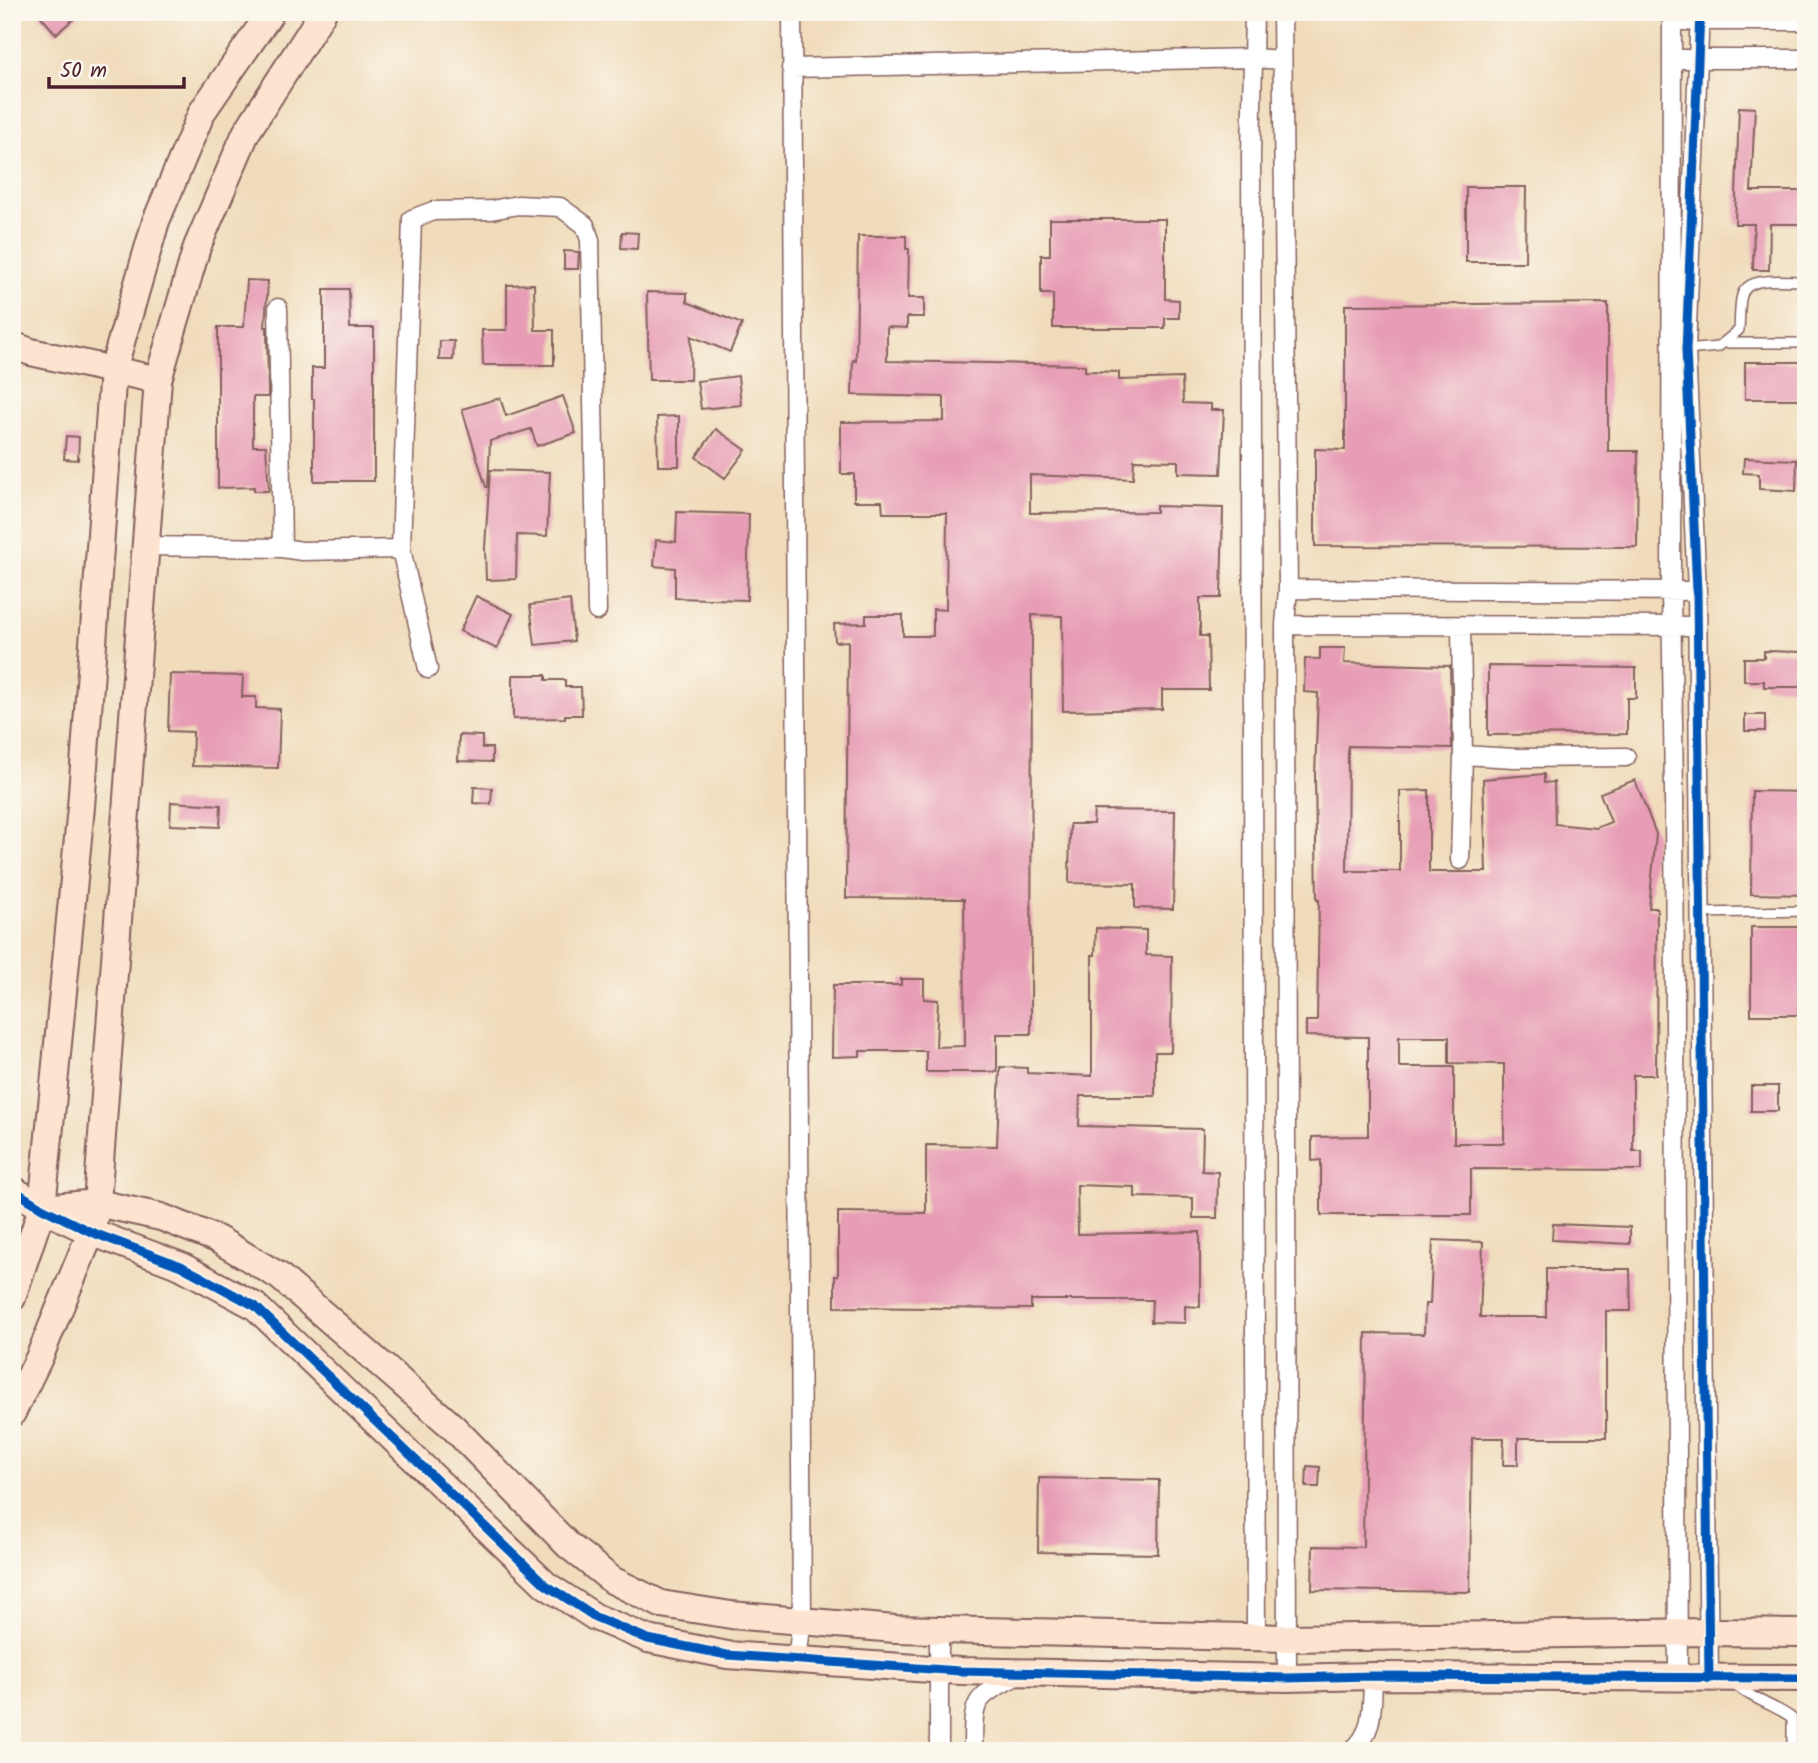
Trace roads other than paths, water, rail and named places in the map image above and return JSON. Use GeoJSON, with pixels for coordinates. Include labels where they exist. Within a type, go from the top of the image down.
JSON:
{"type":"FeatureCollection","features":[{"type":"Feature","properties":{"kind":"street"},"geometry":{"type":"LineString","coordinates":[[12,1298],[42,1208],[81,807],[113,370],[156,221],[202,112],[271,12]]}},
{"type":"Feature","properties":{"kind":"street"},"geometry":{"type":"LineString","coordinates":[[12,1413],[39,1358],[91,1232],[97,1203],[158,380],[197,247],[246,133],[323,12]]}},
{"type":"Feature","properties":{"kind":"street"},"geometry":{"type":"LineString","coordinates":[[792,12],[802,1620],[797,1659]]}},
{"type":"Feature","properties":{"kind":"street"},"geometry":{"type":"LineString","coordinates":[[1254,12],[1251,154],[1255,1637]]}},
{"type":"Feature","properties":{"kind":"street"},"geometry":{"type":"LineString","coordinates":[[1282,12],[1288,589],[1285,625],[1287,1678]]}},
{"type":"Feature","properties":{"kind":"street"},"geometry":{"type":"LineString","coordinates":[[1678,1679],[1671,626],[1672,17],[1806,21]]}},
{"type":"Feature","properties":{"kind":"street"},"geometry":{"type":"LineString","coordinates":[[1700,17],[1686,350],[1697,591],[1709,1632],[1720,1679]]}},
{"type":"Feature","properties":{"kind":"street"},"geometry":{"type":"LineString","coordinates":[[791,68],[1254,58],[1282,60]]}},
{"type":"Feature","properties":{"kind":"street"},"geometry":{"type":"LineString","coordinates":[[1672,59],[1806,59]]}},
{"type":"Feature","properties":{"kind":"street"},"geometry":{"type":"LineString","coordinates":[[428,669],[401,549],[412,219],[433,211],[491,210],[518,205],[560,207],[585,225],[590,240],[597,611]]}},
{"type":"Feature","properties":{"kind":"street"},"geometry":{"type":"LineString","coordinates":[[278,308],[282,548]]}},
{"type":"Feature","properties":{"kind":"street"},"geometry":{"type":"LineString","coordinates":[[12,345],[31,352],[158,380]]}},
{"type":"Feature","properties":{"kind":"street"},"geometry":{"type":"LineString","coordinates":[[145,546],[282,548],[302,551],[401,549]]}},
{"type":"Feature","properties":{"kind":"street"},"geometry":{"type":"LineString","coordinates":[[1288,589],[1697,591]]}},
{"type":"Feature","properties":{"kind":"street"},"geometry":{"type":"LineString","coordinates":[[1285,625],[1697,626]]}},
{"type":"Feature","properties":{"kind":"street"},"geometry":{"type":"LineString","coordinates":[[1460,860],[1463,755],[1461,626]]}},
{"type":"Feature","properties":{"kind":"street"},"geometry":{"type":"LineString","coordinates":[[1463,755],[1514,758],[1626,757]]}},
{"type":"Feature","properties":{"kind":"street"},"geometry":{"type":"LineString","coordinates":[[12,1189],[42,1208],[91,1232],[181,1266],[255,1306],[545,1585],[595,1617],[648,1639],[727,1655],[939,1670],[1287,1678],[1806,1678]]}},
{"type":"Feature","properties":{"kind":"street"},"geometry":{"type":"LineString","coordinates":[[42,1208],[97,1203],[161,1217],[217,1239],[279,1276],[453,1427],[568,1545],[612,1580],[661,1604],[731,1615],[895,1629],[1288,1638],[1678,1632],[1806,1633]]}},
{"type":"Feature","properties":{"kind":"street"},"geometry":{"type":"LineString","coordinates":[[939,1629],[939,1751]]}},
{"type":"Feature","properties":{"kind":"street"},"geometry":{"type":"LineString","coordinates":[[973,1751],[973,1712],[984,1693],[1023,1672]]}},
{"type":"Feature","properties":{"kind":"street"},"geometry":{"type":"LineString","coordinates":[[1351,1751],[1357,1746],[1371,1721],[1373,1676]]}},
{"type":"Feature","properties":{"kind":"lane"},"geometry":{"type":"LineString","coordinates":[[1686,350],[1718,347],[1740,330],[1742,294],[1749,285],[1760,282],[1806,281]]}},
{"type":"Feature","properties":{"kind":"lane"},"geometry":{"type":"LineString","coordinates":[[1725,343],[1806,343]]}},
{"type":"Feature","properties":{"kind":"lane"},"geometry":{"type":"LineString","coordinates":[[1701,913],[1806,911]]}},
{"type":"Feature","properties":{"kind":"lane"},"geometry":{"type":"LineString","coordinates":[[1720,1679],[1782,1710],[1792,1718],[1792,1751]]}}]}
